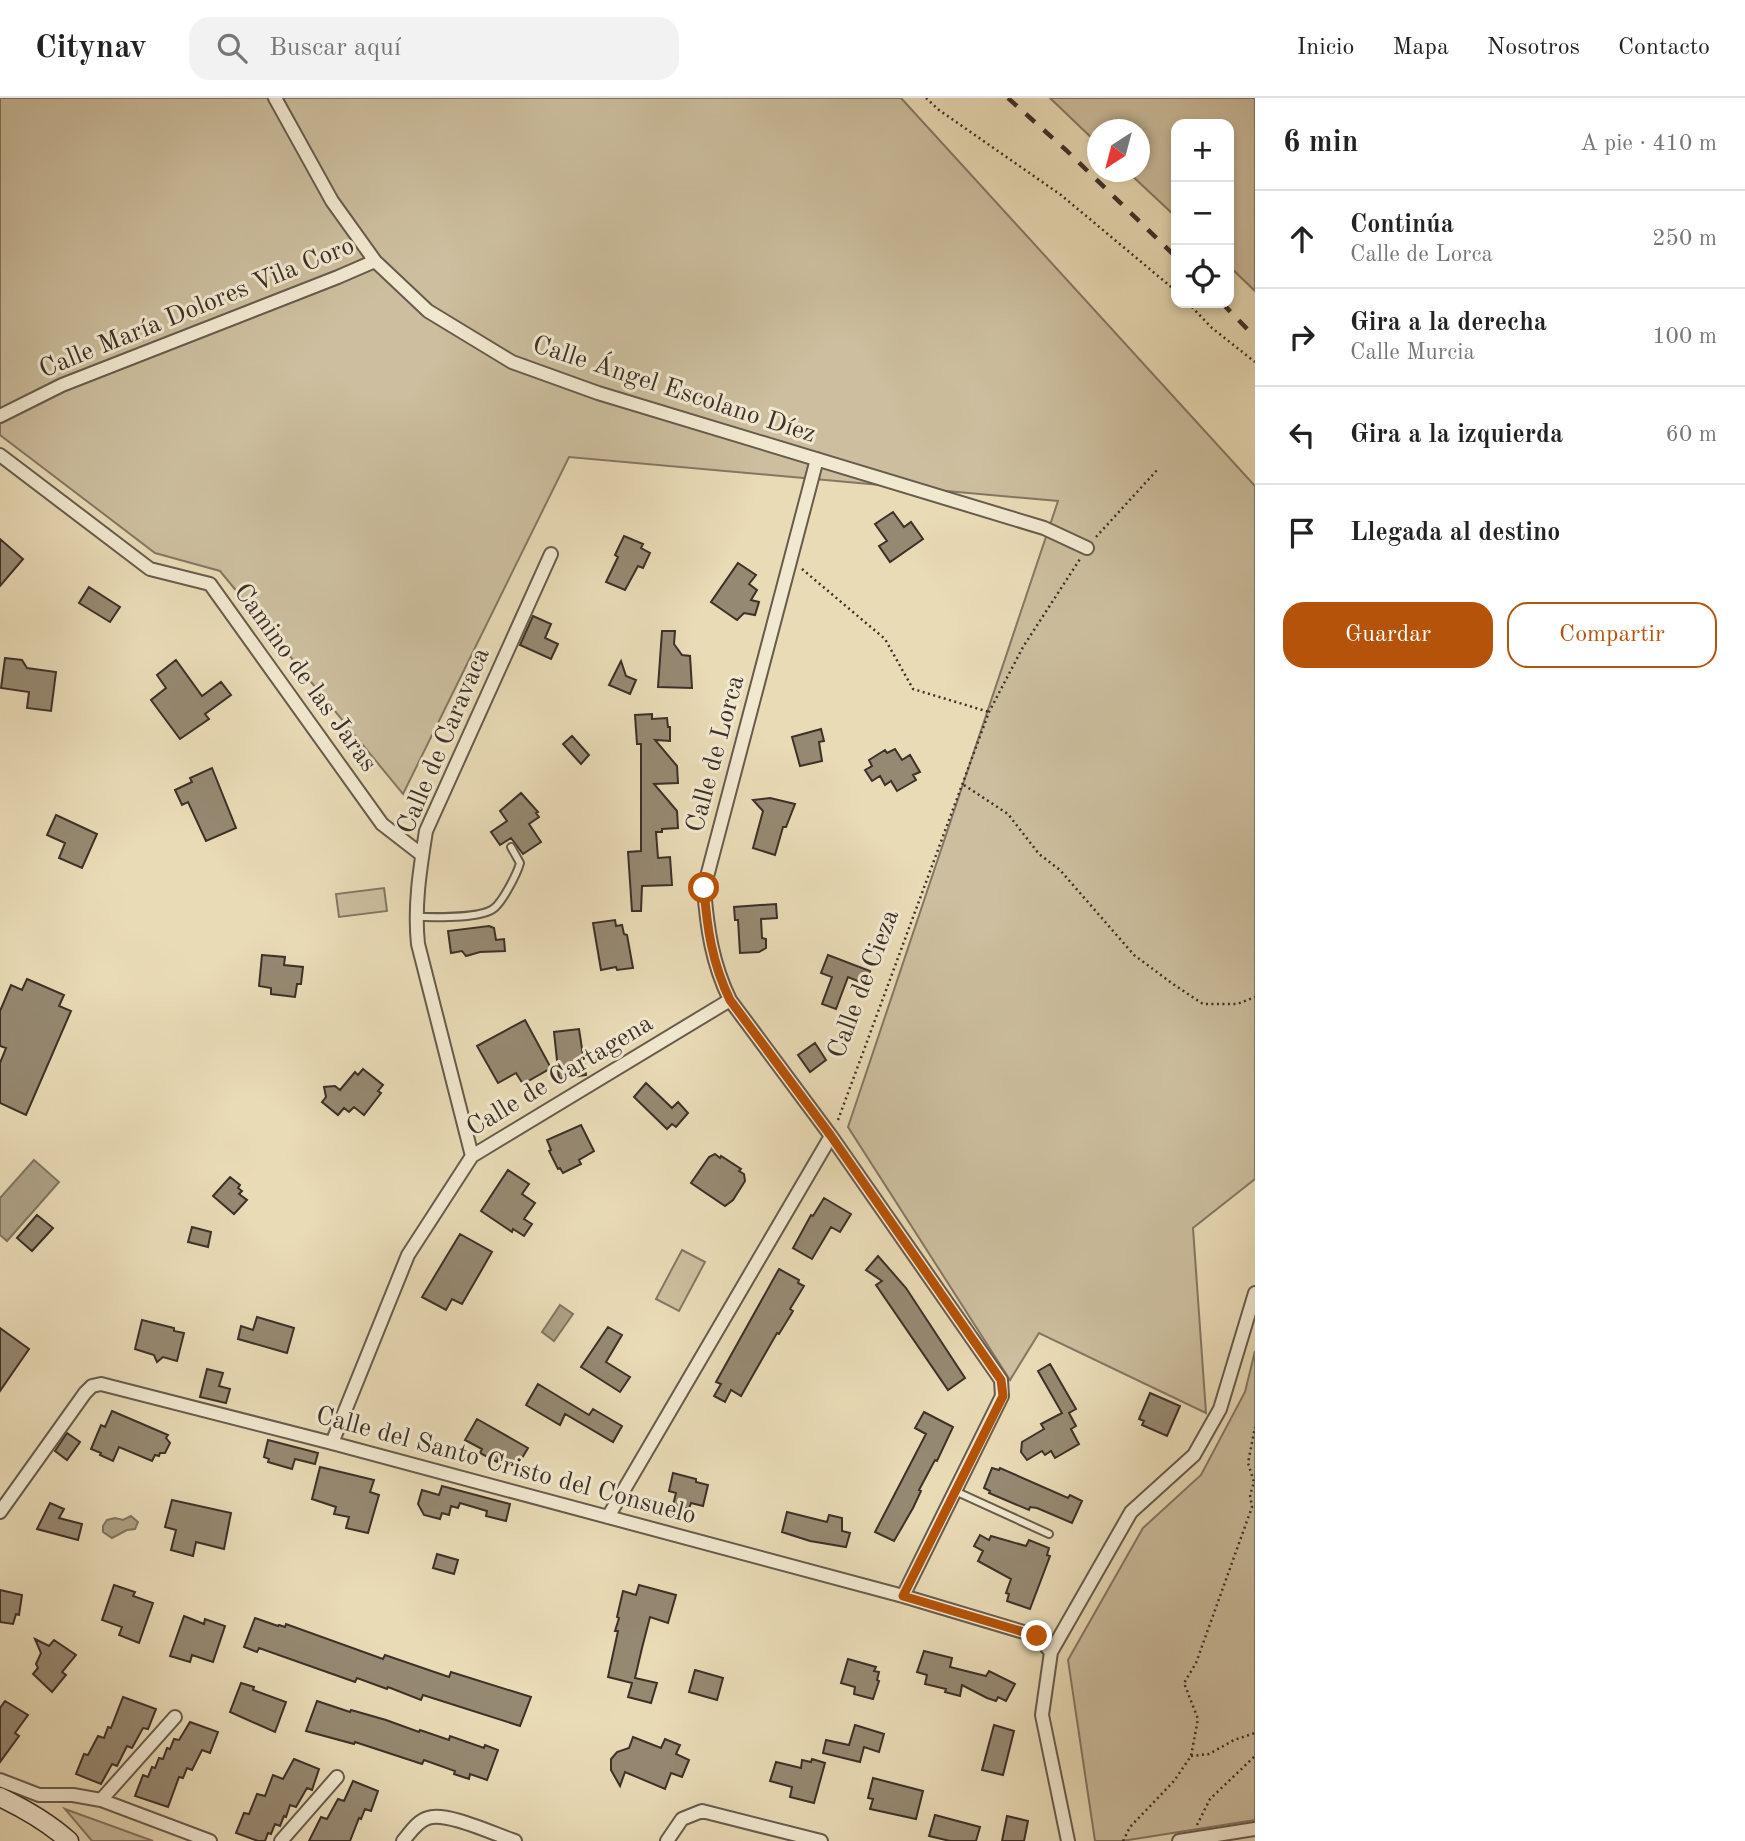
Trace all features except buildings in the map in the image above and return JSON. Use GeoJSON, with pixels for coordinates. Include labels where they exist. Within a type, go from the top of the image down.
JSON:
{"type":"FeatureCollection","features":[{"type":"Feature","properties":{"kind":"main road"},"geometry":{"type":"LineString","coordinates":[[0,1797],[54,1828],[69,1841]]}},
{"type":"Feature","properties":{"kind":"street","name":"Calle Ángel Escolano Díez"},"geometry":{"type":"LineString","coordinates":[[275,98],[332,201],[374,261],[428,311],[512,362],[598,393],[1044,528],[1087,548]]}},
{"type":"Feature","properties":{"kind":"street","name":"Calle María Dolores Vila Coro"},"geometry":{"type":"LineString","coordinates":[[0,416],[62,385],[374,261]]}},
{"type":"Feature","properties":{"kind":"street","name":"Camino de las Jaras"},"geometry":{"type":"LineString","coordinates":[[0,455],[150,569],[210,584],[382,824],[422,855]]}},
{"type":"Feature","properties":{"kind":"street","name":"Calle de Lorca"},"geometry":{"type":"LineString","coordinates":[[817,459],[704,888],[708,934],[718,975],[730,1000],[831,1136],[1001,1380],[1003,1396],[955,1491]]}},
{"type":"Feature","properties":{"kind":"street","name":"Calle de Caravaca"},"geometry":{"type":"LineString","coordinates":[[472,1156],[418,944],[415,917],[422,855],[426,831],[551,555]]}},
{"type":"Feature","properties":{"kind":"street","name":"Calle de Cartagena"},"geometry":{"type":"LineString","coordinates":[[332,1443],[408,1255],[472,1156],[730,1000]]}},
{"type":"Feature","properties":{"kind":"street"},"geometry":{"type":"LineString","coordinates":[[608,1517],[831,1136]]}},
{"type":"Feature","properties":{"kind":"street"},"geometry":{"type":"LineString","coordinates":[[1068,1841],[1042,1715],[1051,1652],[1131,1512],[1194,1455],[1220,1409],[1255,1293]]}},
{"type":"Feature","properties":{"kind":"street","name":"Calle del Santo Cristo del Consuelo"},"geometry":{"type":"LineString","coordinates":[[0,1513],[92,1386],[102,1384],[903,1596],[1037,1636],[1051,1652]]}},
{"type":"Feature","properties":{"kind":"street"},"geometry":{"type":"LineString","coordinates":[[903,1596],[955,1491]]}},
{"type":"Feature","properties":{"kind":"street"},"geometry":{"type":"LineString","coordinates":[[101,1800],[175,1717]]}},
{"type":"Feature","properties":{"kind":"street"},"geometry":{"type":"LineString","coordinates":[[281,1841],[337,1777]]}},
{"type":"Feature","properties":{"kind":"street"},"geometry":{"type":"LineString","coordinates":[[0,1780],[40,1795],[73,1795],[101,1800],[210,1841]]}},
{"type":"Feature","properties":{"kind":"street"},"geometry":{"type":"LineString","coordinates":[[667,1841],[682,1819],[702,1811],[821,1841]]}},
{"type":"Feature","properties":{"kind":"street"},"geometry":{"type":"LineString","coordinates":[[403,1841],[415,1826],[426,1818],[440,1816],[515,1841]]}},
{"type":"Feature","properties":{"kind":"street"},"geometry":{"type":"LineString","coordinates":[[1184,1840],[1255,1829]]}},
{"type":"Feature","properties":{"kind":"lane"},"geometry":{"type":"LineString","coordinates":[[415,917],[478,914],[494,909],[517,874],[520,863],[511,847]]}},
{"type":"Feature","properties":{"kind":"lane"},"geometry":{"type":"LineString","coordinates":[[955,1491],[1049,1534]]}},
{"type":"Feature","properties":{"kind":"path"},"geometry":{"type":"LineString","coordinates":[[926,98],[939,110],[1061,195],[1171,287]]}},
{"type":"Feature","properties":{"kind":"path"},"geometry":{"type":"LineString","coordinates":[[1193,308],[1212,328],[1255,362]]}},
{"type":"Feature","properties":{"kind":"path","name":"Calle de Cieza"},"geometry":{"type":"LineString","coordinates":[[831,1136],[989,712],[1023,647],[1087,548],[1158,469]]}},
{"type":"Feature","properties":{"kind":"path"},"geometry":{"type":"LineString","coordinates":[[789,559],[885,639],[913,689],[989,712]]}},
{"type":"Feature","properties":{"kind":"path"},"geometry":{"type":"LineString","coordinates":[[964,785],[1008,814],[1039,854],[1060,870],[1134,955],[1173,984],[1203,1004],[1237,1004],[1255,997]]}},
{"type":"Feature","properties":{"kind":"path"},"geometry":{"type":"LineString","coordinates":[[1123,1841],[1130,1827],[1174,1781],[1191,1756],[1198,1719],[1184,1683],[1196,1663],[1252,1507],[1250,1495],[1254,1482],[1248,1463],[1255,1427]]}},
{"type":"Feature","properties":{"kind":"path"},"geometry":{"type":"LineString","coordinates":[[1191,1756],[1209,1754],[1234,1740],[1255,1733]]}},
{"type":"Feature","properties":{"kind":"path"},"geometry":{"type":"LineString","coordinates":[[1184,1840],[1210,1799],[1255,1756]]}},
{"type":"Feature","properties":{"kind":"shaded area"},"geometry":{"type":"Polygon","coordinates":[[[0,98],[901,98],[1255,486],[1255,1179],[1193,1228],[1206,1413],[1039,1333],[1010,1380],[848,1127],[1058,501],[569,457],[403,794],[220,571],[155,553],[0,435],[0,98]]]}},
{"type":"Feature","properties":{"kind":"shaded area"},"geometry":{"type":"Polygon","coordinates":[[[1050,98],[1255,98],[1255,291],[1234,271],[1234,119],[1171,119],[1171,212],[1139,182],[1150,182],[1150,119],[1087,119],[1087,133],[1050,98]]]}},
{"type":"Feature","properties":{"kind":"shaded area"},"geometry":{"type":"Polygon","coordinates":[[[384,888],[387,911],[339,917],[336,894],[384,888]]]}},
{"type":"Feature","properties":{"kind":"shaded area"},"geometry":{"type":"Polygon","coordinates":[[[34,1160],[59,1182],[7,1241],[0,1235],[0,1198],[34,1160]]]}},
{"type":"Feature","properties":{"kind":"shaded area"},"geometry":{"type":"Polygon","coordinates":[[[682,1250],[705,1262],[679,1311],[656,1299],[682,1250]]]}},
{"type":"Feature","properties":{"kind":"shaded area"},"geometry":{"type":"Polygon","coordinates":[[[560,1305],[573,1314],[554,1341],[542,1332],[560,1305]]]}},
{"type":"Feature","properties":{"kind":"shaded area"},"geometry":{"type":"Polygon","coordinates":[[[1255,1351],[1255,1820],[1122,1841],[1095,1841],[1068,1660],[1143,1528],[1201,1475],[1245,1392],[1255,1351]]]}},
{"type":"Feature","properties":{"kind":"shaded area"},"geometry":{"type":"Polygon","coordinates":[[[131,1516],[138,1522],[135,1529],[112,1538],[103,1532],[107,1520],[123,1520],[131,1516]]]}},
{"type":"Feature","properties":{"kind":"shaded area"},"geometry":{"type":"Polygon","coordinates":[[[65,1809],[153,1841],[92,1841],[65,1809]]]}},
{"type":"Feature","properties":{"kind":"railway"},"geometry":{"type":"LineString","coordinates":[[1008,98],[1171,252]]}},
{"type":"Feature","properties":{"kind":"railway"},"geometry":{"type":"LineString","coordinates":[[1227,308],[1255,337]]}},
{"type":"Feature","properties":{"kind":"route"},"geometry":{"type":"LineString","coordinates":[[704,888],[708,934],[718,975],[730,1000],[831,1136],[1001,1380],[1003,1396],[903,1596],[1037,1636]]}}]}
